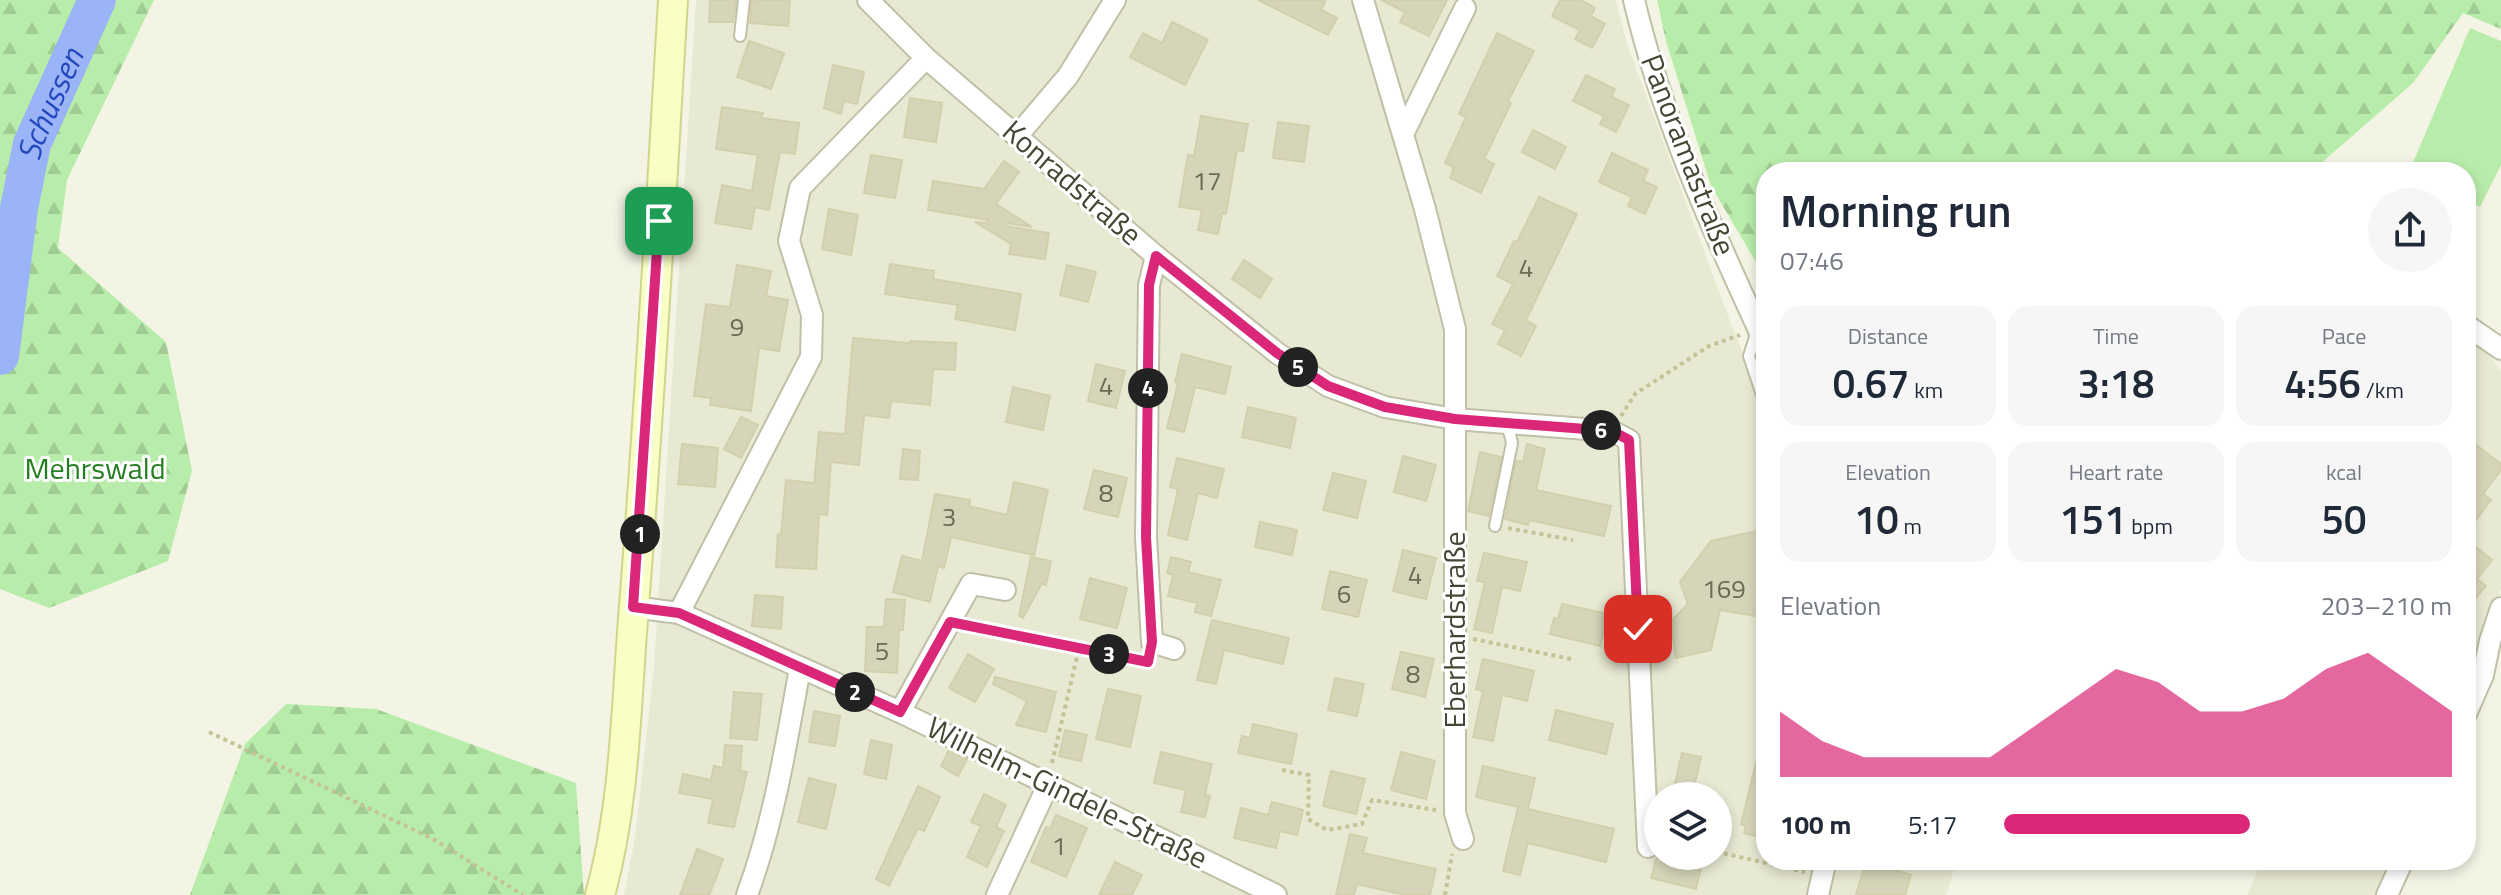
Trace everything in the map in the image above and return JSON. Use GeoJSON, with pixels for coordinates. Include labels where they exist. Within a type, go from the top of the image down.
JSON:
{"type":"FeatureCollection","features":[{"type":"Feature","properties":{"kind":"main road"},"geometry":{"type":"LineString","coordinates":[[600,895],[619,794],[673,0]]}},
{"type":"Feature","properties":{"kind":"street","name":"Konradstraße"},"geometry":{"type":"LineString","coordinates":[[868,0],[926,58],[1156,256],[1277,353],[1328,386],[1385,407],[1455,419],[1612,431],[1629,440],[1645,782]]}},
{"type":"Feature","properties":{"kind":"street"},"geometry":{"type":"LineString","coordinates":[[1018,135],[1068,76],[1115,0]]}},
{"type":"Feature","properties":{"kind":"street","name":"Eberhardstraße"},"geometry":{"type":"LineString","coordinates":[[1363,0],[1425,209],[1455,329],[1455,813],[1463,839]]}},
{"type":"Feature","properties":{"kind":"street","name":"Panoramastraße"},"geometry":{"type":"LineString","coordinates":[[1634,0],[1672,127],[1756,323]]}},
{"type":"Feature","properties":{"kind":"street"},"geometry":{"type":"LineString","coordinates":[[1403,134],[1465,8]]}},
{"type":"Feature","properties":{"kind":"street"},"geometry":{"type":"LineString","coordinates":[[679,613],[811,357],[812,315],[789,241],[800,188],[926,58]]}},
{"type":"Feature","properties":{"kind":"street"},"geometry":{"type":"LineString","coordinates":[[1156,256],[1149,285],[1146,537],[1152,642],[1174,649]]}},
{"type":"Feature","properties":{"kind":"street"},"geometry":{"type":"LineString","coordinates":[[2476,332],[2501,349]]}},
{"type":"Feature","properties":{"kind":"street"},"geometry":{"type":"LineString","coordinates":[[900,712],[971,584],[1005,590]]}},
{"type":"Feature","properties":{"kind":"street","name":"Wilhelm-Gindele-Straße"},"geometry":{"type":"LineString","coordinates":[[633,607],[679,613],[900,712],[1276,895]]}},
{"type":"Feature","properties":{"kind":"street"},"geometry":{"type":"LineString","coordinates":[[2476,691],[2501,608]]}},
{"type":"Feature","properties":{"kind":"street"},"geometry":{"type":"LineString","coordinates":[[747,895],[763,852],[780,780],[800,668]]}},
{"type":"Feature","properties":{"kind":"street"},"geometry":{"type":"LineString","coordinates":[[997,895],[1048,785]]}},
{"type":"Feature","properties":{"kind":"street"},"geometry":{"type":"LineString","coordinates":[[2387,895],[2398,870]]}},
{"type":"Feature","properties":{"kind":"lane"},"geometry":{"type":"LineString","coordinates":[[740,36],[744,0]]}},
{"type":"Feature","properties":{"kind":"lane"},"geometry":{"type":"LineString","coordinates":[[1756,334],[1749,356],[1756,377]]}},
{"type":"Feature","properties":{"kind":"lane"},"geometry":{"type":"LineString","coordinates":[[1495,526],[1512,443],[1507,423]]}},
{"type":"Feature","properties":{"kind":"path"},"geometry":{"type":"LineString","coordinates":[[1635,394],[1709,346],[1756,329]]}},
{"type":"Feature","properties":{"kind":"path"},"geometry":{"type":"LineString","coordinates":[[1495,526],[1573,540]]}},
{"type":"Feature","properties":{"kind":"path"},"geometry":{"type":"LineString","coordinates":[[950,622],[1148,662],[1152,642]]}},
{"type":"Feature","properties":{"kind":"path"},"geometry":{"type":"LineString","coordinates":[[1455,635],[1571,659]]}},
{"type":"Feature","properties":{"kind":"path"},"geometry":{"type":"LineString","coordinates":[[1048,785],[1079,648]]}},
{"type":"Feature","properties":{"kind":"path"},"geometry":{"type":"LineString","coordinates":[[209,732],[433,839],[523,895]]}},
{"type":"Feature","properties":{"kind":"path"},"geometry":{"type":"LineString","coordinates":[[1282,770],[1309,775],[1308,819],[1327,830],[1362,824],[1372,800],[1455,813]]}},
{"type":"Feature","properties":{"kind":"path"},"geometry":{"type":"LineString","coordinates":[[1445,895],[1452,854],[1463,839]]}},
{"type":"Feature","properties":{"kind":"path"},"geometry":{"type":"LineString","coordinates":[[1732,855],[1756,861]]}},
{"type":"Feature","properties":{"kind":"path"},"geometry":{"type":"LineString","coordinates":[[1793,870],[1822,877]]}},
{"type":"Feature","properties":{"kind":"shaded area"},"geometry":{"type":"Polygon","coordinates":[[[696,0],[1616,0],[1627,44],[1756,385],[1756,870],[1954,870],[1946,895],[624,895],[635,838],[654,667],[696,0]]]}},
{"type":"Feature","properties":{"kind":"shaded area"},"geometry":{"type":"Polygon","coordinates":[[[2476,344],[2491,357],[2501,372],[2501,589],[2476,657],[2476,344]]]}},
{"type":"Feature","properties":{"kind":"shaded area"},"geometry":{"type":"Polygon","coordinates":[[[2258,870],[2387,870],[2376,895],[2247,895],[2258,870]]]}},
{"type":"Feature","properties":{"kind":"green space","name":"Mehrswald"},"geometry":{"type":"Polygon","coordinates":[[[0,0],[154,0],[67,180],[58,248],[166,342],[192,471],[168,561],[49,608],[0,589],[0,0]]]}},
{"type":"Feature","properties":{"kind":"green space"},"geometry":{"type":"Polygon","coordinates":[[[1657,0],[2501,0],[2501,29],[2463,13],[2413,83],[2322,162],[1756,162],[1756,262],[1711,186],[1666,41],[1657,0]]]}},
{"type":"Feature","properties":{"kind":"green space"},"geometry":{"type":"Polygon","coordinates":[[[2470,28],[2501,41],[2501,165],[2480,207],[2476,205],[2476,162],[2413,162],[2470,28]]]}},
{"type":"Feature","properties":{"kind":"green space"},"geometry":{"type":"Polygon","coordinates":[[[286,704],[376,709],[576,783],[584,895],[190,895],[245,744],[286,704]]]}},
{"type":"Feature","properties":{"kind":"building"},"geometry":{"type":"Polygon","coordinates":[[[710,0],[736,0],[733,22],[709,22],[710,0]]]}},
{"type":"Feature","properties":{"kind":"building"},"geometry":{"type":"Polygon","coordinates":[[[752,0],[790,0],[788,26],[750,23],[752,0]]]}},
{"type":"Feature","properties":{"kind":"building"},"geometry":{"type":"Polygon","coordinates":[[[1258,0],[1326,0],[1321,10],[1337,18],[1328,35],[1258,0]]]}},
{"type":"Feature","properties":{"kind":"building"},"geometry":{"type":"Polygon","coordinates":[[[1381,0],[1447,0],[1429,36],[1400,22],[1405,12],[1381,0]]]}},
{"type":"Feature","properties":{"kind":"building"},"geometry":{"type":"Polygon","coordinates":[[[1560,0],[1581,0],[1595,8],[1591,16],[1605,24],[1592,48],[1575,39],[1580,30],[1552,16],[1560,0]]]}},
{"type":"Feature","properties":{"kind":"building"},"geometry":{"type":"Polygon","coordinates":[[[1172,22],[1208,40],[1185,85],[1130,57],[1143,33],[1162,43],[1172,22]]]}},
{"type":"Feature","properties":{"kind":"building"},"geometry":{"type":"Polygon","coordinates":[[[1497,33],[1534,51],[1508,101],[1511,103],[1484,159],[1494,164],[1481,193],[1450,178],[1454,167],[1445,163],[1466,117],[1459,114],[1497,33]]]}},
{"type":"Feature","properties":{"kind":"building"},"geometry":{"type":"Polygon","coordinates":[[[749,41],[784,53],[771,89],[737,77],[749,41]]]}},
{"type":"Feature","properties":{"kind":"building"},"geometry":{"type":"Polygon","coordinates":[[[833,65],[864,72],[857,104],[844,101],[841,114],[824,108],[833,65]]]}},
{"type":"Feature","properties":{"kind":"building"},"geometry":{"type":"Polygon","coordinates":[[[1586,75],[1615,89],[1612,97],[1629,105],[1616,132],[1600,124],[1604,116],[1573,101],[1586,75]]]}},
{"type":"Feature","properties":{"kind":"building"},"geometry":{"type":"Polygon","coordinates":[[[910,98],[942,103],[936,142],[904,137],[910,98]]]}},
{"type":"Feature","properties":{"kind":"building"},"geometry":{"type":"Polygon","coordinates":[[[722,107],[763,113],[761,118],[799,123],[795,154],[780,152],[769,210],[755,207],[751,229],[715,223],[722,185],[752,191],[758,155],[716,149],[722,107]]]}},
{"type":"Feature","properties":{"kind":"building"},"geometry":{"type":"Polygon","coordinates":[[[1201,116],[1248,124],[1243,151],[1237,150],[1226,214],[1222,213],[1218,234],[1198,230],[1202,210],[1179,207],[1188,155],[1194,156],[1201,116]]]}},
{"type":"Feature","properties":{"kind":"building"},"geometry":{"type":"Polygon","coordinates":[[[1278,122],[1309,126],[1304,162],[1273,158],[1278,122]]]}},
{"type":"Feature","properties":{"kind":"building"},"geometry":{"type":"Polygon","coordinates":[[[1533,130],[1566,147],[1555,169],[1522,152],[1533,130]]]}},
{"type":"Feature","properties":{"kind":"building"},"geometry":{"type":"Polygon","coordinates":[[[1612,153],[1648,170],[1643,181],[1657,187],[1645,214],[1628,206],[1632,197],[1599,182],[1612,153]]]}},
{"type":"Feature","properties":{"kind":"building"},"geometry":{"type":"Polygon","coordinates":[[[871,155],[902,160],[895,198],[864,193],[871,155]]]}},
{"type":"Feature","properties":{"kind":"building"},"geometry":{"type":"Polygon","coordinates":[[[1004,161],[1019,172],[996,204],[1032,227],[1007,223],[1005,226],[1049,233],[1045,259],[1009,254],[1011,244],[975,222],[986,223],[988,220],[928,210],[933,181],[984,189],[1004,161]]]}},
{"type":"Feature","properties":{"kind":"building"},"geometry":{"type":"Polygon","coordinates":[[[1539,197],[1577,214],[1526,320],[1536,326],[1521,356],[1498,344],[1505,330],[1492,324],[1513,284],[1497,276],[1539,197]]]}},
{"type":"Feature","properties":{"kind":"building"},"geometry":{"type":"Polygon","coordinates":[[[829,209],[858,215],[851,255],[822,249],[829,209]]]}},
{"type":"Feature","properties":{"kind":"building"},"geometry":{"type":"Polygon","coordinates":[[[1244,260],[1272,279],[1260,298],[1232,279],[1244,260]]]}},
{"type":"Feature","properties":{"kind":"building"},"geometry":{"type":"Polygon","coordinates":[[[890,264],[934,271],[933,279],[1021,294],[1015,330],[955,319],[958,305],[885,294],[890,264]]]}},
{"type":"Feature","properties":{"kind":"building"},"geometry":{"type":"Polygon","coordinates":[[[737,265],[771,271],[766,296],[788,300],[779,351],[759,348],[751,411],[710,405],[711,398],[694,396],[706,304],[730,307],[737,265]]]}},
{"type":"Feature","properties":{"kind":"building"},"geometry":{"type":"Polygon","coordinates":[[[1067,265],[1096,272],[1088,302],[1060,295],[1067,265]]]}},
{"type":"Feature","properties":{"kind":"building"},"geometry":{"type":"Polygon","coordinates":[[[853,338],[956,343],[955,370],[933,369],[930,405],[891,401],[889,418],[864,415],[859,465],[831,462],[827,515],[819,514],[816,569],[776,567],[786,480],[814,483],[819,432],[845,434],[853,338]]]}},
{"type":"Feature","properties":{"kind":"building"},"geometry":{"type":"Polygon","coordinates":[[[1182,354],[1231,367],[1225,394],[1195,387],[1184,432],[1167,428],[1182,354]]]}},
{"type":"Feature","properties":{"kind":"building"},"geometry":{"type":"Polygon","coordinates":[[[1096,364],[1125,371],[1116,408],[1088,401],[1096,364]]]}},
{"type":"Feature","properties":{"kind":"building"},"geometry":{"type":"Polygon","coordinates":[[[1013,387],[1050,396],[1043,430],[1006,422],[1013,387]]]}},
{"type":"Feature","properties":{"kind":"building"},"geometry":{"type":"Polygon","coordinates":[[[1248,407],[1296,418],[1290,448],[1242,437],[1248,407]]]}},
{"type":"Feature","properties":{"kind":"building"},"geometry":{"type":"Polygon","coordinates":[[[741,417],[758,425],[741,458],[724,449],[741,417]]]}},
{"type":"Feature","properties":{"kind":"building"},"geometry":{"type":"Polygon","coordinates":[[[682,444],[718,448],[715,487],[678,484],[682,444]]]}},
{"type":"Feature","properties":{"kind":"building"},"geometry":{"type":"Polygon","coordinates":[[[1527,444],[1545,449],[1536,490],[1611,506],[1604,536],[1529,520],[1528,525],[1505,519],[1516,461],[1523,462],[1527,444]]]}},
{"type":"Feature","properties":{"kind":"building"},"geometry":{"type":"Polygon","coordinates":[[[2476,445],[2501,464],[2501,470],[2483,494],[2491,500],[2476,520],[2476,445]]]}},
{"type":"Feature","properties":{"kind":"building"},"geometry":{"type":"Polygon","coordinates":[[[903,449],[920,451],[918,480],[900,479],[903,449]]]}},
{"type":"Feature","properties":{"kind":"building"},"geometry":{"type":"Polygon","coordinates":[[[1480,452],[1501,457],[1489,516],[1468,511],[1480,452]]]}},
{"type":"Feature","properties":{"kind":"building"},"geometry":{"type":"Polygon","coordinates":[[[1403,456],[1436,465],[1426,501],[1394,492],[1403,456]]]}},
{"type":"Feature","properties":{"kind":"building"},"geometry":{"type":"Polygon","coordinates":[[[1177,458],[1224,469],[1217,498],[1198,493],[1187,540],[1168,535],[1178,489],[1170,487],[1177,458]]]}},
{"type":"Feature","properties":{"kind":"building"},"geometry":{"type":"Polygon","coordinates":[[[1094,470],[1127,478],[1118,517],[1084,509],[1094,470]]]}},
{"type":"Feature","properties":{"kind":"building"},"geometry":{"type":"Polygon","coordinates":[[[1333,473],[1366,481],[1357,518],[1323,510],[1333,473]]]}},
{"type":"Feature","properties":{"kind":"building"},"geometry":{"type":"Polygon","coordinates":[[[1014,482],[1048,490],[1034,555],[951,537],[944,568],[938,566],[930,602],[893,592],[902,556],[922,561],[935,494],[970,500],[969,506],[1007,515],[1014,482]]]}},
{"type":"Feature","properties":{"kind":"building"},"geometry":{"type":"Polygon","coordinates":[[[1260,522],[1297,530],[1292,555],[1255,547],[1260,522]]]}},
{"type":"Feature","properties":{"kind":"building"},"geometry":{"type":"Polygon","coordinates":[[[1756,531],[1756,616],[1720,610],[1711,650],[1676,658],[1671,621],[1688,604],[1680,582],[1711,541],[1756,531]]]}},
{"type":"Feature","properties":{"kind":"building"},"geometry":{"type":"Polygon","coordinates":[[[2476,547],[2492,560],[2477,579],[2486,586],[2476,598],[2476,547]]]}},
{"type":"Feature","properties":{"kind":"building"},"geometry":{"type":"Polygon","coordinates":[[[1403,550],[1436,558],[1426,599],[1393,591],[1403,550]]]}},
{"type":"Feature","properties":{"kind":"building"},"geometry":{"type":"Polygon","coordinates":[[[1484,553],[1527,562],[1520,591],[1502,587],[1492,633],[1474,629],[1485,582],[1477,581],[1484,553]]]}},
{"type":"Feature","properties":{"kind":"building"},"geometry":{"type":"Polygon","coordinates":[[[1031,557],[1051,561],[1046,585],[1042,583],[1023,618],[1019,616],[1031,557]]]}},
{"type":"Feature","properties":{"kind":"building"},"geometry":{"type":"Polygon","coordinates":[[[1171,557],[1191,562],[1188,572],[1221,580],[1211,616],[1195,612],[1197,603],[1168,596],[1173,575],[1167,573],[1171,557]]]}},
{"type":"Feature","properties":{"kind":"building"},"geometry":{"type":"Polygon","coordinates":[[[1330,571],[1367,580],[1358,617],[1322,609],[1330,571]]]}},
{"type":"Feature","properties":{"kind":"building"},"geometry":{"type":"Polygon","coordinates":[[[1090,578],[1127,588],[1117,628],[1080,619],[1090,578]]]}},
{"type":"Feature","properties":{"kind":"building"},"geometry":{"type":"Polygon","coordinates":[[[755,595],[783,597],[781,629],[752,626],[755,595]]]}},
{"type":"Feature","properties":{"kind":"building"},"geometry":{"type":"Polygon","coordinates":[[[886,599],[905,600],[903,630],[899,630],[897,673],[865,671],[867,627],[884,627],[886,599]]]}},
{"type":"Feature","properties":{"kind":"building"},"geometry":{"type":"Polygon","coordinates":[[[1562,604],[1608,614],[1600,646],[1550,634],[1562,604]]]}},
{"type":"Feature","properties":{"kind":"building"},"geometry":{"type":"Polygon","coordinates":[[[1212,620],[1289,638],[1283,664],[1224,650],[1216,684],[1197,680],[1212,620]]]}},
{"type":"Feature","properties":{"kind":"building"},"geometry":{"type":"Polygon","coordinates":[[[1401,652],[1434,659],[1425,697],[1392,689],[1401,652]]]}},
{"type":"Feature","properties":{"kind":"building"},"geometry":{"type":"Polygon","coordinates":[[[968,654],[994,669],[975,702],[949,688],[968,654]]]}},
{"type":"Feature","properties":{"kind":"building"},"geometry":{"type":"Polygon","coordinates":[[[1483,659],[1534,671],[1527,701],[1502,695],[1493,741],[1473,737],[1483,691],[1476,689],[1483,659]]]}},
{"type":"Feature","properties":{"kind":"building"},"geometry":{"type":"Polygon","coordinates":[[[995,677],[1056,692],[1046,732],[1016,725],[1027,701],[993,684],[995,677]]]}},
{"type":"Feature","properties":{"kind":"building"},"geometry":{"type":"Polygon","coordinates":[[[1335,678],[1364,684],[1357,716],[1328,710],[1335,678]]]}},
{"type":"Feature","properties":{"kind":"building"},"geometry":{"type":"Polygon","coordinates":[[[1108,689],[1141,696],[1130,747],[1096,739],[1108,689]]]}},
{"type":"Feature","properties":{"kind":"building"},"geometry":{"type":"Polygon","coordinates":[[[734,692],[762,694],[757,740],[730,738],[734,692]]]}},
{"type":"Feature","properties":{"kind":"building"},"geometry":{"type":"Polygon","coordinates":[[[1556,710],[1613,724],[1606,754],[1549,740],[1556,710]]]}},
{"type":"Feature","properties":{"kind":"building"},"geometry":{"type":"Polygon","coordinates":[[[814,711],[840,716],[835,746],[809,742],[814,711]]]}},
{"type":"Feature","properties":{"kind":"building"},"geometry":{"type":"Polygon","coordinates":[[[1253,724],[1297,734],[1291,764],[1238,753],[1242,736],[1250,738],[1253,724]]]}},
{"type":"Feature","properties":{"kind":"building"},"geometry":{"type":"Polygon","coordinates":[[[1065,730],[1087,735],[1081,761],[1059,756],[1065,730]]]}},
{"type":"Feature","properties":{"kind":"building"},"geometry":{"type":"Polygon","coordinates":[[[871,740],[892,745],[886,779],[864,774],[871,740]]]}},
{"type":"Feature","properties":{"kind":"building"},"geometry":{"type":"Polygon","coordinates":[[[725,745],[742,746],[740,771],[747,772],[734,827],[708,823],[713,799],[679,793],[683,774],[711,780],[714,766],[723,768],[725,745]]]}},
{"type":"Feature","properties":{"kind":"building"},"geometry":{"type":"Polygon","coordinates":[[[949,750],[967,759],[958,776],[941,766],[949,750]]]}},
{"type":"Feature","properties":{"kind":"building"},"geometry":{"type":"Polygon","coordinates":[[[1161,752],[1212,764],[1205,795],[1210,796],[1205,817],[1181,812],[1186,790],[1154,783],[1161,752]]]}},
{"type":"Feature","properties":{"kind":"building"},"geometry":{"type":"Polygon","coordinates":[[[1401,752],[1435,761],[1426,799],[1391,790],[1401,752]]]}},
{"type":"Feature","properties":{"kind":"building"},"geometry":{"type":"Polygon","coordinates":[[[1682,753],[1701,757],[1695,782],[1675,782],[1682,753]]]}},
{"type":"Feature","properties":{"kind":"building"},"geometry":{"type":"Polygon","coordinates":[[[1756,763],[1756,836],[1744,833],[1746,826],[1741,824],[1756,763]]]}},
{"type":"Feature","properties":{"kind":"building"},"geometry":{"type":"Polygon","coordinates":[[[1483,766],[1535,778],[1528,809],[1614,829],[1606,862],[1528,843],[1520,875],[1503,871],[1518,807],[1476,797],[1483,766]]]}},
{"type":"Feature","properties":{"kind":"building"},"geometry":{"type":"Polygon","coordinates":[[[1331,771],[1365,779],[1356,814],[1323,806],[1331,771]]]}},
{"type":"Feature","properties":{"kind":"building"},"geometry":{"type":"Polygon","coordinates":[[[809,778],[836,785],[826,829],[798,822],[809,778]]]}},
{"type":"Feature","properties":{"kind":"building"},"geometry":{"type":"Polygon","coordinates":[[[918,786],[940,797],[924,831],[918,828],[889,886],[876,879],[918,786]]]}},
{"type":"Feature","properties":{"kind":"building"},"geometry":{"type":"Polygon","coordinates":[[[984,794],[1006,805],[996,827],[1004,831],[987,867],[967,857],[981,826],[971,822],[984,794]]]}},
{"type":"Feature","properties":{"kind":"building"},"geometry":{"type":"Polygon","coordinates":[[[1272,802],[1303,810],[1297,835],[1280,831],[1276,848],[1234,838],[1241,808],[1268,815],[1272,802]]]}},
{"type":"Feature","properties":{"kind":"building"},"geometry":{"type":"Polygon","coordinates":[[[1056,815],[1087,828],[1066,877],[1031,862],[1046,827],[1050,829],[1056,815]]]}},
{"type":"Feature","properties":{"kind":"building"},"geometry":{"type":"Polygon","coordinates":[[[1350,834],[1367,838],[1363,853],[1436,869],[1430,895],[1405,895],[1357,884],[1354,895],[1336,895],[1350,834]]]}},
{"type":"Feature","properties":{"kind":"building"},"geometry":{"type":"Polygon","coordinates":[[[697,849],[723,859],[715,881],[709,895],[680,895],[697,849]]]}},
{"type":"Feature","properties":{"kind":"building"},"geometry":{"type":"Polygon","coordinates":[[[1115,862],[1142,875],[1132,895],[1099,895],[1115,862]]]}},
{"type":"Feature","properties":{"kind":"building"},"geometry":{"type":"Polygon","coordinates":[[[1653,870],[1701,870],[1696,889],[1651,878],[1653,870]]]}},
{"type":"Feature","properties":{"kind":"building"},"geometry":{"type":"Polygon","coordinates":[[[1863,870],[1895,870],[1911,875],[1905,895],[1856,895],[1863,870]]]}},
{"type":"Feature","properties":{"kind":"waterway","name":"Schussen"},"geometry":{"type":"LineString","coordinates":[[0,356],[19,208],[32,144],[97,0]]}},
{"type":"Feature","properties":{"kind":"route"},"geometry":{"type":"LineString","coordinates":[[659,221],[633,607],[679,613],[900,712],[950,622],[1148,662],[1152,642],[1146,537],[1149,285],[1156,256],[1277,353],[1328,386],[1385,407],[1455,419],[1612,431],[1629,440],[1638,629]]}}]}
